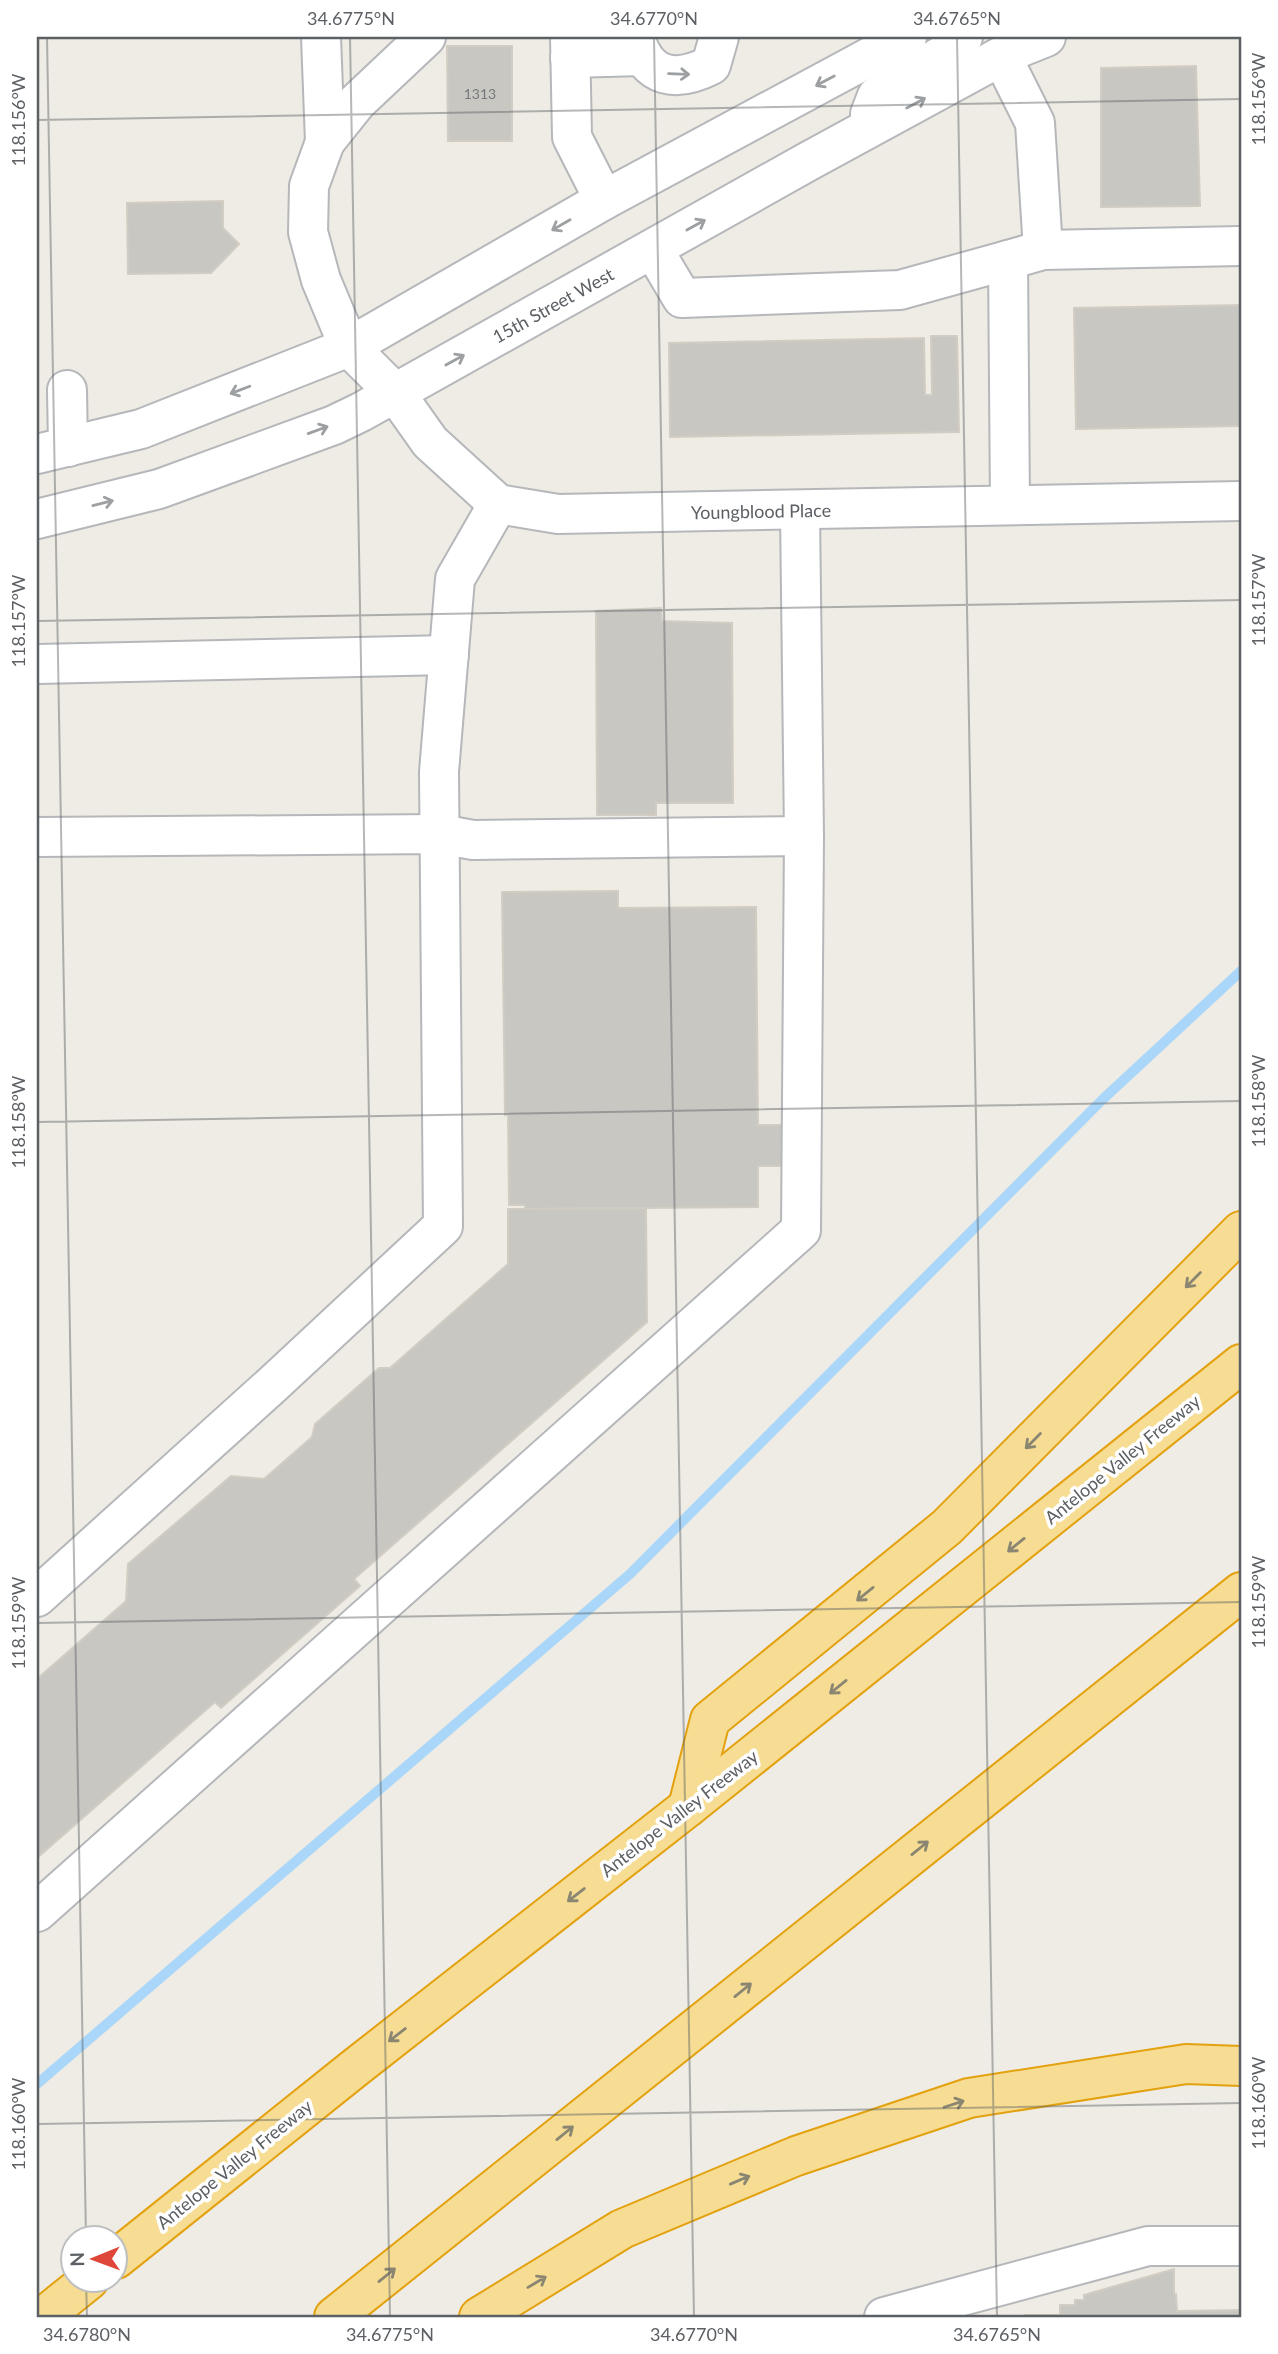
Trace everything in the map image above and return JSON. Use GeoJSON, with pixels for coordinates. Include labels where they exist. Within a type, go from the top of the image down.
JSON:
{"type":"FeatureCollection","features":[{"type":"Feature","properties":{"kind":"highway"},"geometry":{"type":"LineString","coordinates":[[688,1807],[710,1720],[947,1527],[1241,1231]]}},
{"type":"Feature","properties":{"kind":"highway","name":"Antelope Valley Freeway"},"geometry":{"type":"LineString","coordinates":[[130,2248],[688,1807],[1241,1364]]}},
{"type":"Feature","properties":{"kind":"highway"},"geometry":{"type":"LineString","coordinates":[[334,2317],[1241,1592]]}},
{"type":"Feature","properties":{"kind":"highway"},"geometry":{"type":"LineString","coordinates":[[479,2317],[622,2229],[796,2156],[969,2098],[1186,2064],[1241,2066]]}},
{"type":"Feature","properties":{"kind":"highway"},"geometry":{"type":"LineString","coordinates":[[43,2317],[72,2294]]}},
{"type":"Feature","properties":{"kind":"street"},"geometry":{"type":"LineString","coordinates":[[321,37],[325,142]]}},
{"type":"Feature","properties":{"kind":"street"},"geometry":{"type":"LineString","coordinates":[[37,1597],[443,1226],[439,772],[455,579],[498,504],[430,442],[396,394],[349,347],[321,281],[308,232],[309,186],[325,142],[357,102],[426,37]]}},
{"type":"Feature","properties":{"kind":"street"},"geometry":{"type":"LineString","coordinates":[[604,200],[572,137],[570,47],[639,47],[649,65],[661,72],[679,76],[695,73],[711,65],[719,37]]}},
{"type":"Feature","properties":{"kind":"street"},"geometry":{"type":"LineString","coordinates":[[50,455],[141,429],[349,347],[604,200],[907,37]]}},
{"type":"Feature","properties":{"kind":"street"},"geometry":{"type":"LineString","coordinates":[[863,132],[877,96],[944,54],[963,37]]}},
{"type":"Feature","properties":{"kind":"street","name":"15th Street West"},"geometry":{"type":"LineString","coordinates":[[37,519],[159,489],[334,425],[396,394],[863,132],[1002,57],[1046,37]]}},
{"type":"Feature","properties":{"kind":"street"},"geometry":{"type":"LineString","coordinates":[[1002,57],[1035,123],[1010,505]]}},
{"type":"Feature","properties":{"kind":"street"},"geometry":{"type":"LineString","coordinates":[[653,249],[682,298],[900,290],[1026,255],[1241,246]]}},
{"type":"Feature","properties":{"kind":"street"},"geometry":{"type":"LineString","coordinates":[[50,455],[67,390]]}},
{"type":"Feature","properties":{"kind":"street","name":"Youngblood Place"},"geometry":{"type":"LineString","coordinates":[[498,504],[558,514],[1241,501]]}},
{"type":"Feature","properties":{"kind":"street"},"geometry":{"type":"LineString","coordinates":[[37,1912],[801,1230],[804,836],[800,511]]}},
{"type":"Feature","properties":{"kind":"street"},"geometry":{"type":"LineString","coordinates":[[37,664],[449,654]]}},
{"type":"Feature","properties":{"kind":"street"},"geometry":{"type":"LineString","coordinates":[[37,837],[440,834],[473,839],[804,836]]}},
{"type":"Feature","properties":{"kind":"street"},"geometry":{"type":"LineString","coordinates":[[884,2317],[1148,2246],[1241,2246]]}},
{"type":"Feature","properties":{"kind":"building"},"geometry":{"type":"Polygon","coordinates":[[[447,46],[512,46],[512,141],[448,141],[447,46]]]}},
{"type":"Feature","properties":{"kind":"building"},"geometry":{"type":"Polygon","coordinates":[[[1196,66],[1200,206],[1101,207],[1101,68],[1196,66]]]}},
{"type":"Feature","properties":{"kind":"building"},"geometry":{"type":"Polygon","coordinates":[[[223,201],[223,228],[239,244],[211,273],[128,274],[127,203],[223,201]]]}},
{"type":"Feature","properties":{"kind":"building"},"geometry":{"type":"Polygon","coordinates":[[[1241,305],[1241,426],[1076,429],[1074,308],[1241,305]]]}},
{"type":"Feature","properties":{"kind":"building"},"geometry":{"type":"Polygon","coordinates":[[[931,336],[957,336],[959,432],[670,437],[669,343],[924,338],[925,395],[932,395],[931,336]]]}},
{"type":"Feature","properties":{"kind":"building"},"geometry":{"type":"Polygon","coordinates":[[[661,608],[662,621],[732,623],[733,803],[656,803],[656,815],[597,815],[596,611],[661,608]]]}},
{"type":"Feature","properties":{"kind":"building"},"geometry":{"type":"Polygon","coordinates":[[[618,891],[618,908],[756,907],[758,1125],[783,1125],[783,1166],[758,1166],[758,1207],[525,1209],[525,1205],[509,1205],[502,892],[618,891]]]}},
{"type":"Feature","properties":{"kind":"building"},"geometry":{"type":"Polygon","coordinates":[[[646,1208],[647,1322],[354,1579],[360,1586],[221,1708],[215,1702],[37,1858],[37,1679],[126,1601],[128,1564],[231,1476],[264,1479],[312,1437],[315,1424],[379,1368],[390,1368],[508,1264],[508,1209],[646,1208]]]}},
{"type":"Feature","properties":{"kind":"building"},"geometry":{"type":"Polygon","coordinates":[[[1174,2269],[1177,2311],[1241,2310],[1241,2317],[1025,2317],[1060,2315],[1060,2305],[1075,2305],[1075,2300],[1084,2300],[1084,2295],[1174,2269]]]}},
{"type":"Feature","properties":{"kind":"waterway"},"geometry":{"type":"LineString","coordinates":[[37,2084],[630,1574],[1102,1100],[1241,971]]}}]}
